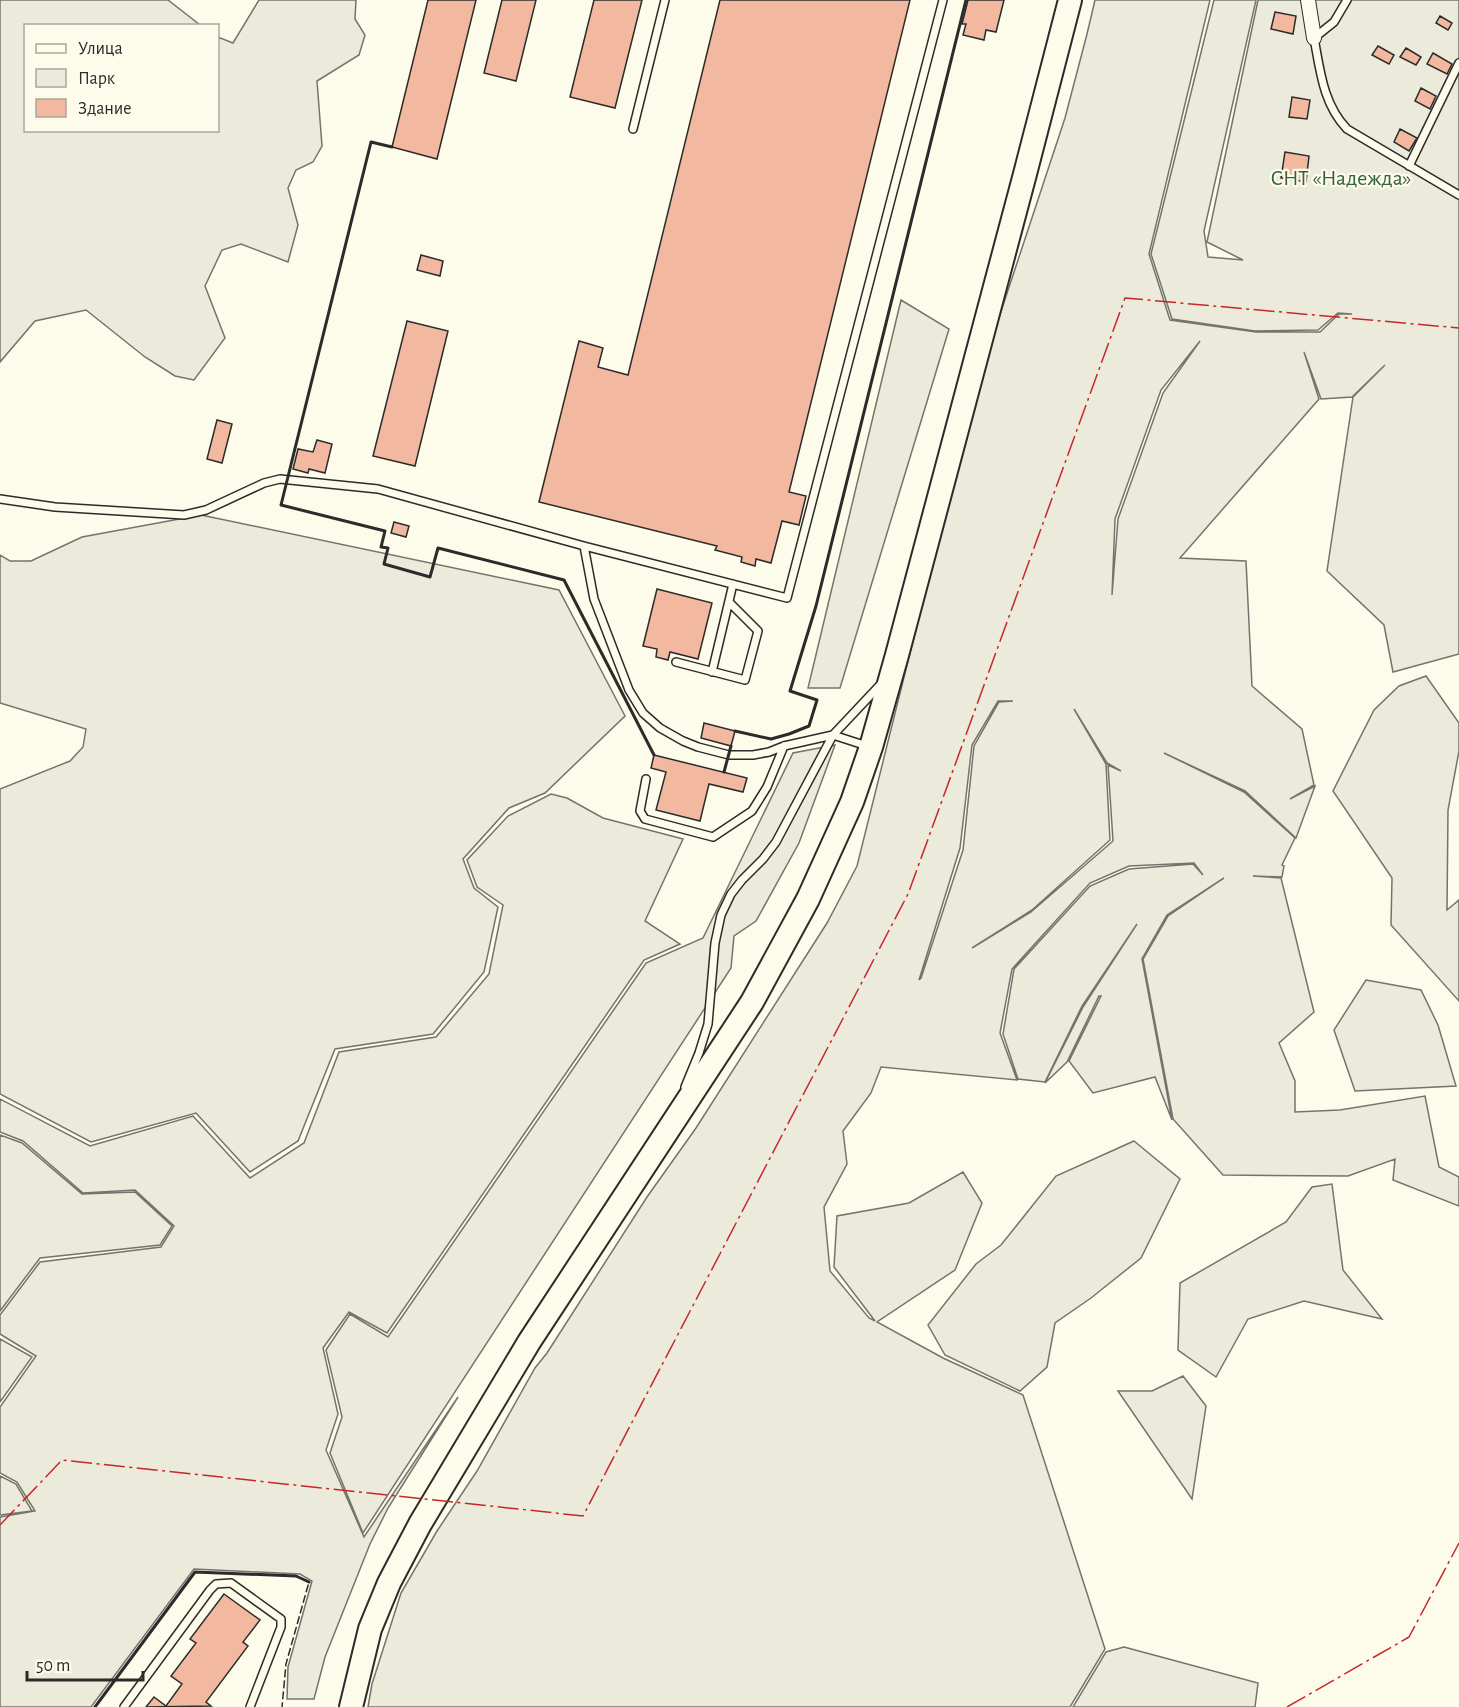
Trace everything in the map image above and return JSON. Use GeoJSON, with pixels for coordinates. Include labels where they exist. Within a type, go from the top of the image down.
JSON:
{"type":"FeatureCollection","features":[{"type":"Feature","properties":{"kind":"main road"},"geometry":{"type":"LineString","coordinates":[[351,1707],[370,1629],[389,1583],[420,1524],[529,1342],[752,1002],[791,932],[830,854],[852,802],[871,747],[892,671],[1070,0]]}},
{"type":"Feature","properties":{"kind":"street"},"geometry":{"type":"LineString","coordinates":[[1308,0],[1314,38]]}},
{"type":"Feature","properties":{"kind":"lane"},"geometry":{"type":"LineString","coordinates":[[633,129],[665,0]]}},
{"type":"Feature","properties":{"kind":"lane"},"geometry":{"type":"LineString","coordinates":[[0,499],[55,507],[184,515],[206,510],[264,483],[280,479],[378,489],[584,546],[787,598],[944,0]]}},
{"type":"Feature","properties":{"kind":"lane"},"geometry":{"type":"LineString","coordinates":[[1347,0],[1334,22],[1314,38],[1327,99],[1336,118],[1347,129],[1459,195]]}},
{"type":"Feature","properties":{"kind":"lane"},"geometry":{"type":"LineString","coordinates":[[1409,166],[1459,63]]}},
{"type":"Feature","properties":{"kind":"lane"},"geometry":{"type":"LineString","coordinates":[[584,546],[594,599],[629,690],[643,713],[660,728],[698,747],[729,755],[769,752],[784,746],[833,735],[871,747]]}},
{"type":"Feature","properties":{"kind":"lane"},"geometry":{"type":"LineString","coordinates":[[712,672],[733,584]]}},
{"type":"Feature","properties":{"kind":"lane"},"geometry":{"type":"LineString","coordinates":[[676,662],[745,680],[758,631],[729,602]]}},
{"type":"Feature","properties":{"kind":"lane"},"geometry":{"type":"LineString","coordinates":[[667,1131],[699,1053],[708,1024],[715,943],[721,915],[731,894],[776,842],[833,735],[892,671]]}},
{"type":"Feature","properties":{"kind":"lane"},"geometry":{"type":"LineString","coordinates":[[646,779],[640,812],[645,819],[713,837],[752,811],[767,788],[784,746]]}},
{"type":"Feature","properties":{"kind":"lane"},"geometry":{"type":"LineString","coordinates":[[124,1707],[210,1590],[216,1584],[222,1583],[231,1583],[281,1619],[281,1627],[249,1706],[259,1707]]}},
{"type":"Feature","properties":{"kind":"green space"},"geometry":{"type":"Polygon","coordinates":[[[0,0],[168,0],[199,24],[24,24],[24,132],[219,132],[219,37],[233,43],[259,0],[356,0],[355,19],[365,35],[359,55],[317,81],[322,146],[313,162],[296,170],[288,188],[298,225],[288,262],[241,244],[222,250],[205,286],[225,338],[194,380],[175,376],[145,357],[86,310],[35,321],[0,362],[0,0]]]}},
{"type":"Feature","properties":{"kind":"green space","name":"СНТ «Надежда»"},"geometry":{"type":"Polygon","coordinates":[[[1095,0],[1210,0],[1149,254],[1170,320],[1256,332],[1320,332],[1339,314],[1352,314],[1338,313],[1318,330],[1255,331],[1172,319],[1151,254],[1214,0],[1256,0],[1204,231],[1208,257],[1243,260],[1207,242],[1258,0],[1459,0],[1459,654],[1393,672],[1384,625],[1327,571],[1353,397],[1385,365],[1352,397],[1321,399],[1304,352],[1319,399],[1180,558],[1246,561],[1252,686],[1302,729],[1314,785],[1290,799],[1315,786],[1296,838],[1245,791],[1164,753],[1244,792],[1295,838],[1282,865],[1284,866],[1282,877],[1253,876],[1281,878],[1314,1012],[1279,1043],[1295,1081],[1295,1112],[1340,1110],[1425,1096],[1439,1167],[1459,1177],[1459,1206],[1393,1180],[1395,1159],[1348,1176],[1223,1175],[1173,1119],[1143,959],[1168,916],[1224,878],[1167,915],[1142,959],[1172,1120],[1155,1077],[1093,1093],[1069,1061],[1101,996],[1067,1062],[1045,1083],[1083,1007],[1137,924],[1082,1006],[1045,1082],[1018,1079],[1003,1034],[1014,969],[1090,886],[1129,869],[1193,864],[1203,875],[1194,863],[1129,866],[1090,883],[1012,969],[1000,1033],[1017,1080],[881,1067],[871,1093],[843,1131],[847,1164],[824,1207],[830,1271],[869,1318],[875,1321],[834,1267],[837,1216],[909,1203],[963,1172],[982,1203],[955,1270],[877,1322],[943,1358],[1023,1395],[1105,1649],[1070,1707],[368,1707],[372,1684],[401,1593],[437,1531],[477,1471],[535,1368],[547,1353],[647,1197],[696,1128],[827,923],[857,866],[977,384],[1065,118],[1095,0]],[[1200,341],[1161,390],[1115,519],[1112,595],[1118,519],[1163,393],[1200,341]],[[998,701],[972,745],[960,848],[919,980],[963,850],[974,746],[999,702],[1013,701],[998,701]],[[1074,709],[1106,764],[1110,840],[1032,910],[972,948],[1031,912],[1113,841],[1108,765],[1121,771],[1107,763],[1074,709]]]}},
{"type":"Feature","properties":{"kind":"green space"},"geometry":{"type":"Polygon","coordinates":[[[901,300],[949,329],[840,688],[808,688],[901,300]]]}},
{"type":"Feature","properties":{"kind":"green space"},"geometry":{"type":"Polygon","coordinates":[[[201,515],[559,590],[625,716],[545,793],[509,808],[463,859],[474,888],[498,907],[484,972],[433,1034],[335,1049],[298,1141],[250,1172],[196,1113],[91,1142],[0,1094],[0,789],[70,761],[83,747],[86,729],[0,703],[0,555],[10,561],[31,561],[82,537],[201,515]]]}},
{"type":"Feature","properties":{"kind":"green space"},"geometry":{"type":"Polygon","coordinates":[[[1426,676],[1459,723],[1459,751],[1448,810],[1447,910],[1459,900],[1459,1001],[1391,925],[1392,878],[1333,791],[1374,710],[1399,686],[1426,676]]]}},
{"type":"Feature","properties":{"kind":"green space"},"geometry":{"type":"Polygon","coordinates":[[[835,745],[799,843],[756,921],[734,936],[731,968],[363,1533],[330,1453],[342,1417],[326,1350],[350,1314],[388,1337],[646,963],[703,938],[793,753],[835,745]]]}},
{"type":"Feature","properties":{"kind":"green space"},"geometry":{"type":"Polygon","coordinates":[[[551,794],[567,798],[603,818],[683,839],[645,921],[680,944],[644,960],[387,1333],[349,1312],[323,1348],[338,1414],[326,1450],[364,1537],[458,1397],[388,1508],[370,1544],[325,1657],[314,1699],[287,1699],[288,1667],[312,1581],[300,1574],[194,1569],[91,1707],[0,1707],[0,1517],[35,1511],[17,1482],[0,1473],[0,1407],[36,1356],[0,1334],[0,1315],[40,1262],[161,1247],[174,1226],[135,1190],[83,1193],[23,1141],[0,1132],[0,1099],[90,1146],[193,1116],[250,1178],[304,1143],[339,1052],[436,1037],[489,974],[503,905],[477,887],[467,860],[508,816],[551,794]]]}},
{"type":"Feature","properties":{"kind":"green space"},"geometry":{"type":"Polygon","coordinates":[[[1366,980],[1421,990],[1438,1025],[1456,1086],[1355,1091],[1334,1030],[1366,980]]]}},
{"type":"Feature","properties":{"kind":"green space"},"geometry":{"type":"Polygon","coordinates":[[[0,1135],[22,1143],[82,1194],[135,1192],[172,1226],[160,1245],[40,1258],[0,1311],[0,1135]]]}},
{"type":"Feature","properties":{"kind":"green space"},"geometry":{"type":"Polygon","coordinates":[[[1134,1141],[1180,1179],[1141,1258],[1055,1323],[1047,1367],[1020,1391],[945,1355],[928,1325],[976,1264],[1001,1245],[1056,1176],[1134,1141]]]}},
{"type":"Feature","properties":{"kind":"green space"},"geometry":{"type":"Polygon","coordinates":[[[1332,1184],[1343,1270],[1382,1319],[1304,1301],[1248,1319],[1216,1377],[1178,1350],[1180,1283],[1286,1222],[1312,1187],[1332,1184]]]}},
{"type":"Feature","properties":{"kind":"green space"},"geometry":{"type":"Polygon","coordinates":[[[0,1339],[32,1357],[0,1402],[0,1339]]]}},
{"type":"Feature","properties":{"kind":"green space"},"geometry":{"type":"Polygon","coordinates":[[[1183,1376],[1206,1406],[1192,1499],[1118,1391],[1152,1391],[1183,1376]]]}},
{"type":"Feature","properties":{"kind":"green space"},"geometry":{"type":"Polygon","coordinates":[[[0,1476],[16,1484],[32,1511],[0,1515],[0,1476]]]}},
{"type":"Feature","properties":{"kind":"green space"},"geometry":{"type":"Polygon","coordinates":[[[1124,1647],[1258,1683],[1255,1707],[1073,1707],[1106,1652],[1124,1647]]]}},
{"type":"Feature","properties":{"kind":"building"},"geometry":{"type":"Polygon","coordinates":[[[428,0],[476,0],[437,159],[392,147],[428,0]]]}},
{"type":"Feature","properties":{"kind":"building"},"geometry":{"type":"Polygon","coordinates":[[[502,0],[536,0],[516,81],[484,73],[502,0]]]}},
{"type":"Feature","properties":{"kind":"building"},"geometry":{"type":"Polygon","coordinates":[[[594,0],[642,0],[615,108],[570,97],[594,0]]]}},
{"type":"Feature","properties":{"kind":"building"},"geometry":{"type":"Polygon","coordinates":[[[720,0],[910,0],[789,492],[806,496],[799,525],[782,521],[771,563],[756,559],[755,566],[741,562],[742,557],[715,550],[717,546],[539,502],[579,341],[603,348],[598,367],[628,375],[720,0]]]}},
{"type":"Feature","properties":{"kind":"building"},"geometry":{"type":"Polygon","coordinates":[[[968,0],[1004,0],[996,32],[986,30],[984,40],[963,35],[966,24],[962,24],[968,0]]]}},
{"type":"Feature","properties":{"kind":"building"},"geometry":{"type":"Polygon","coordinates":[[[1275,12],[1296,16],[1293,34],[1271,29],[1275,12]]]}},
{"type":"Feature","properties":{"kind":"building"},"geometry":{"type":"Polygon","coordinates":[[[1440,16],[1452,23],[1448,30],[1436,23],[1440,16]]]}},
{"type":"Feature","properties":{"kind":"building"},"geometry":{"type":"Polygon","coordinates":[[[1378,46],[1394,55],[1389,64],[1372,55],[1378,46]]]}},
{"type":"Feature","properties":{"kind":"building"},"geometry":{"type":"Polygon","coordinates":[[[1406,48],[1421,57],[1416,65],[1400,57],[1406,48]]]}},
{"type":"Feature","properties":{"kind":"building"},"geometry":{"type":"Polygon","coordinates":[[[1433,53],[1452,64],[1447,74],[1427,64],[1433,53]]]}},
{"type":"Feature","properties":{"kind":"building"},"geometry":{"type":"Polygon","coordinates":[[[1421,88],[1436,96],[1430,109],[1415,101],[1421,88]]]}},
{"type":"Feature","properties":{"kind":"building"},"geometry":{"type":"Polygon","coordinates":[[[1292,97],[1310,100],[1307,119],[1289,117],[1292,97]]]}},
{"type":"Feature","properties":{"kind":"building"},"geometry":{"type":"Polygon","coordinates":[[[1400,129],[1417,138],[1409,151],[1394,142],[1400,129]]]}},
{"type":"Feature","properties":{"kind":"building"},"geometry":{"type":"Polygon","coordinates":[[[1285,152],[1309,156],[1306,182],[1281,178],[1285,152]]]}},
{"type":"Feature","properties":{"kind":"building"},"geometry":{"type":"Polygon","coordinates":[[[421,255],[443,261],[440,276],[417,270],[421,255]]]}},
{"type":"Feature","properties":{"kind":"building"},"geometry":{"type":"Polygon","coordinates":[[[407,321],[448,331],[415,466],[373,456],[407,321]]]}},
{"type":"Feature","properties":{"kind":"building"},"geometry":{"type":"Polygon","coordinates":[[[217,420],[232,424],[222,463],[207,459],[217,420]]]}},
{"type":"Feature","properties":{"kind":"building"},"geometry":{"type":"Polygon","coordinates":[[[317,440],[332,444],[325,473],[309,469],[308,473],[293,469],[298,449],[313,452],[317,440]]]}},
{"type":"Feature","properties":{"kind":"building"},"geometry":{"type":"Polygon","coordinates":[[[394,522],[409,526],[406,537],[391,533],[394,522]]]}},
{"type":"Feature","properties":{"kind":"building"},"geometry":{"type":"Polygon","coordinates":[[[657,589],[712,603],[698,659],[670,652],[668,660],[656,657],[657,649],[643,646],[657,589]]]}},
{"type":"Feature","properties":{"kind":"building"},"geometry":{"type":"Polygon","coordinates":[[[704,723],[735,731],[731,746],[701,738],[704,723]]]}},
{"type":"Feature","properties":{"kind":"building"},"geometry":{"type":"Polygon","coordinates":[[[654,755],[747,778],[743,792],[709,784],[700,821],[656,810],[666,772],[651,768],[654,755]]]}},
{"type":"Feature","properties":{"kind":"building"},"geometry":{"type":"Polygon","coordinates":[[[224,1594],[260,1620],[243,1642],[248,1646],[206,1702],[211,1706],[146,1707],[154,1697],[166,1706],[182,1684],[171,1676],[196,1643],[190,1639],[224,1594]]]}},
{"type":"Feature","properties":{"kind":"fence"},"geometry":{"type":"LineString","coordinates":[[95,1707],[195,1572],[296,1576],[309,1582],[286,1664],[282,1707]]}},
{"type":"Feature","properties":{"kind":"wall"},"geometry":{"type":"LineString","coordinates":[[735,731],[771,739],[809,726],[817,700],[790,691],[816,606],[966,0]]}},
{"type":"Feature","properties":{"kind":"wall"},"geometry":{"type":"LineString","coordinates":[[392,147],[371,142],[281,505],[385,531],[381,547],[388,548],[384,564],[430,577],[438,548],[564,580],[654,755]]}},
{"type":"Feature","properties":{"kind":"wall"},"geometry":{"type":"LineString","coordinates":[[724,772],[731,746]]}},
{"type":"Feature","properties":{"kind":"wall"},"geometry":{"type":"LineString","coordinates":[[95,1707],[195,1572],[296,1576],[309,1582]]}},
{"type":"Feature","properties":{"kind":"power"},"geometry":{"type":"LineString","coordinates":[[0,1525],[62,1460],[583,1516],[908,894],[1125,298],[1459,328]]}},
{"type":"Feature","properties":{"kind":"power"},"geometry":{"type":"LineString","coordinates":[[1287,1707],[1409,1637],[1459,1543]]}}]}
